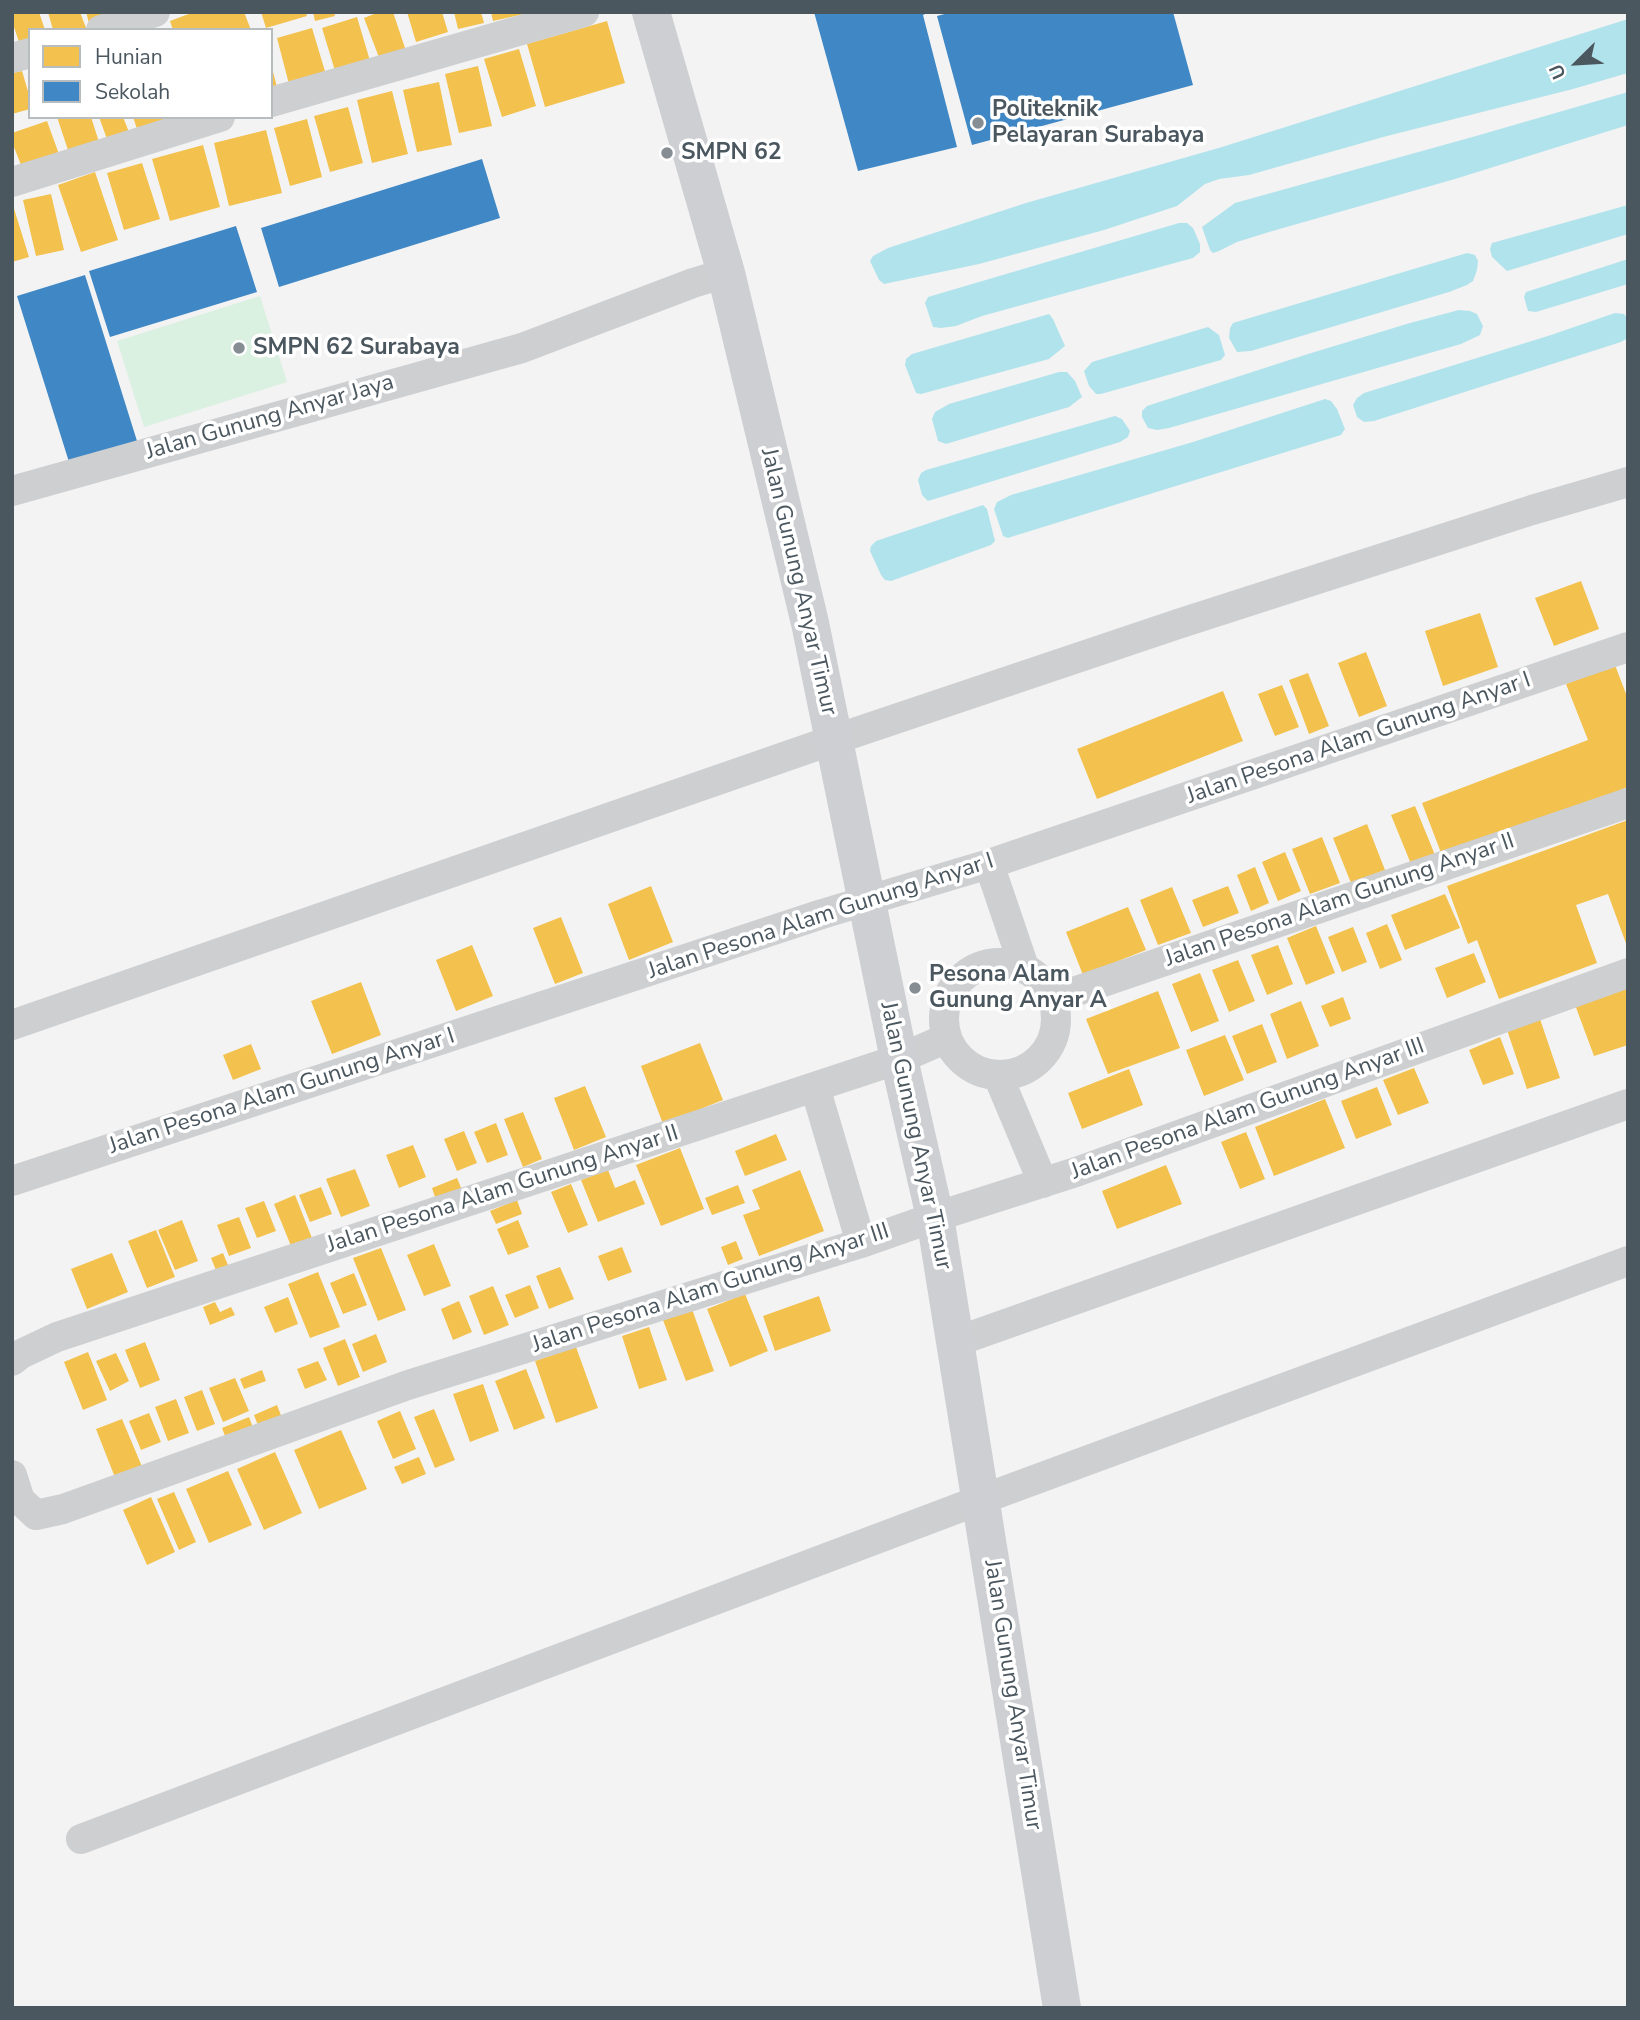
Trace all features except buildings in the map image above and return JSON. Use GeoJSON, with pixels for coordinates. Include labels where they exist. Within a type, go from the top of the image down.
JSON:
{"type":"FeatureCollection","features":[{"type":"Feature","properties":{"kind":"street"},"geometry":{"type":"LineString","coordinates":[[107,28],[155,12]]}},
{"type":"Feature","properties":{"kind":"street"},"geometry":{"type":"LineString","coordinates":[[273,101],[584,12]]}},
{"type":"Feature","properties":{"kind":"street","name":"Jalan Gunung Anyar Timur"},"geometry":{"type":"LineString","coordinates":[[652,12],[726,273],[810,623],[899,1059],[935,1217],[1062,2008]]}},
{"type":"Feature","properties":{"kind":"street"},"geometry":{"type":"LineString","coordinates":[[12,182],[214,119]]}},
{"type":"Feature","properties":{"kind":"street","name":"Jalan Gunung Anyar Jaya"},"geometry":{"type":"LineString","coordinates":[[12,491],[522,348],[726,273]]}},
{"type":"Feature","properties":{"kind":"street"},"geometry":{"type":"LineString","coordinates":[[12,1025],[833,740],[1192,620],[1532,510],[1628,482]]}},
{"type":"Feature","properties":{"kind":"street","name":"Jalan Pesona Alam Gunung Anyar I"},"geometry":{"type":"LineString","coordinates":[[12,1181],[866,900],[989,864],[1628,648]]}},
{"type":"Feature","properties":{"kind":"street","name":"Jalan Pesona Alam Gunung Anyar II"},"geometry":{"type":"LineString","coordinates":[[1053,999],[1628,803]]}},
{"type":"Feature","properties":{"kind":"street"},"geometry":{"type":"LineString","coordinates":[[989,864],[1024,967]]}},
{"type":"Feature","properties":{"kind":"street"},"geometry":{"type":"LineString","coordinates":[[1002,962],[1024,967],[1042,981],[1053,999],[1057,1022],[1051,1043],[1038,1061],[1019,1073],[998,1076],[976,1071],[959,1058],[947,1038],[943,1017],[949,995],[962,977],[981,966],[1002,962]]}},
{"type":"Feature","properties":{"kind":"street","name":"Jalan Pesona Alam Gunung Anyar III"},"geometry":{"type":"LineString","coordinates":[[12,1475],[20,1500],[36,1515],[63,1509],[408,1385],[1043,1183],[1628,974]]}},
{"type":"Feature","properties":{"kind":"street","name":"Jalan Pesona Alam Gunung Anyar II"},"geometry":{"type":"LineString","coordinates":[[12,1361],[57,1337],[899,1059],[947,1038]]}},
{"type":"Feature","properties":{"kind":"street"},"geometry":{"type":"LineString","coordinates":[[998,1076],[1043,1183]]}},
{"type":"Feature","properties":{"kind":"street"},"geometry":{"type":"LineString","coordinates":[[815,1087],[861,1243]]}},
{"type":"Feature","properties":{"kind":"street"},"geometry":{"type":"LineString","coordinates":[[955,1342],[1628,1104]]}},
{"type":"Feature","properties":{"kind":"street"},"geometry":{"type":"LineString","coordinates":[[81,1839],[980,1500],[1628,1261]]}},
{"type":"Feature","properties":{"kind":"green space"},"geometry":{"type":"Polygon","coordinates":[[[260,296],[287,382],[144,427],[117,341],[260,296]]]}},
{"type":"Feature","properties":{"kind":"water"},"geometry":{"type":"Polygon","coordinates":[[[1628,19],[1628,73],[1249,175],[1219,179],[1205,184],[1177,206],[1104,230],[979,264],[884,284],[879,280],[870,261],[873,256],[888,248],[1026,203],[1222,147],[1628,19]]]}},
{"type":"Feature","properties":{"kind":"water"},"geometry":{"type":"Polygon","coordinates":[[[1628,92],[1628,125],[1455,179],[1269,232],[1213,253],[1202,227],[1235,203],[1628,92]]]}},
{"type":"Feature","properties":{"kind":"water"},"geometry":{"type":"Polygon","coordinates":[[[1628,205],[1628,234],[1507,271],[1492,257],[1492,243],[1628,205]]]}},
{"type":"Feature","properties":{"kind":"water"},"geometry":{"type":"Polygon","coordinates":[[[1179,223],[1187,223],[1193,228],[1200,244],[1200,252],[1193,258],[982,316],[956,326],[933,327],[925,303],[928,297],[1179,223]]]}},
{"type":"Feature","properties":{"kind":"water"},"geometry":{"type":"Polygon","coordinates":[[[1467,253],[1475,255],[1478,261],[1473,281],[1449,292],[1251,351],[1237,352],[1229,338],[1233,323],[1467,253]]]}},
{"type":"Feature","properties":{"kind":"water"},"geometry":{"type":"Polygon","coordinates":[[[1628,259],[1628,284],[1536,312],[1528,311],[1524,297],[1526,292],[1628,259]]]}},
{"type":"Feature","properties":{"kind":"water"},"geometry":{"type":"Polygon","coordinates":[[[1459,310],[1477,314],[1483,326],[1480,335],[1461,344],[1169,428],[1148,428],[1142,417],[1142,411],[1147,406],[1308,354],[1459,310]]]}},
{"type":"Feature","properties":{"kind":"water"},"geometry":{"type":"Polygon","coordinates":[[[1615,313],[1624,314],[1628,319],[1628,338],[1621,342],[1374,421],[1364,422],[1357,417],[1353,405],[1364,393],[1615,313]]]}},
{"type":"Feature","properties":{"kind":"water"},"geometry":{"type":"Polygon","coordinates":[[[1049,314],[1065,346],[1049,359],[921,394],[916,393],[905,365],[906,359],[912,354],[1049,314]]]}},
{"type":"Feature","properties":{"kind":"water"},"geometry":{"type":"Polygon","coordinates":[[[1208,327],[1219,335],[1225,355],[1221,360],[1101,394],[1096,394],[1089,386],[1084,371],[1092,362],[1208,327]]]}},
{"type":"Feature","properties":{"kind":"water"},"geometry":{"type":"Polygon","coordinates":[[[1067,372],[1075,381],[1082,397],[1069,407],[946,444],[938,441],[932,419],[935,412],[949,404],[1067,372]]]}},
{"type":"Feature","properties":{"kind":"water"},"geometry":{"type":"Polygon","coordinates":[[[1325,399],[1331,401],[1337,409],[1345,429],[1341,435],[1008,538],[1003,536],[994,509],[997,502],[1011,495],[1193,442],[1325,399]]]}},
{"type":"Feature","properties":{"kind":"water"},"geometry":{"type":"Polygon","coordinates":[[[1115,416],[1122,419],[1130,431],[1128,437],[1120,442],[928,501],[922,495],[918,480],[926,470],[1115,416]]]}},
{"type":"Feature","properties":{"kind":"water"},"geometry":{"type":"Polygon","coordinates":[[[983,505],[987,509],[995,541],[991,545],[891,581],[885,580],[881,575],[870,551],[876,541],[983,505]]]}},
{"type":"Feature","properties":{"kind":"place","name":"Politeknik Pelayaran Surabaya"},"geometry":{"type":"Point","coordinates":[978,123]}},
{"type":"Feature","properties":{"kind":"place","name":"SMPN 62"},"geometry":{"type":"Point","coordinates":[667,153]}},
{"type":"Feature","properties":{"kind":"place","name":"SMPN 62 Surabaya"},"geometry":{"type":"Point","coordinates":[239,348]}},
{"type":"Feature","properties":{"kind":"place","name":"Pesona Alam Gunung Anyar A"},"geometry":{"type":"Point","coordinates":[915,988]}}]}
